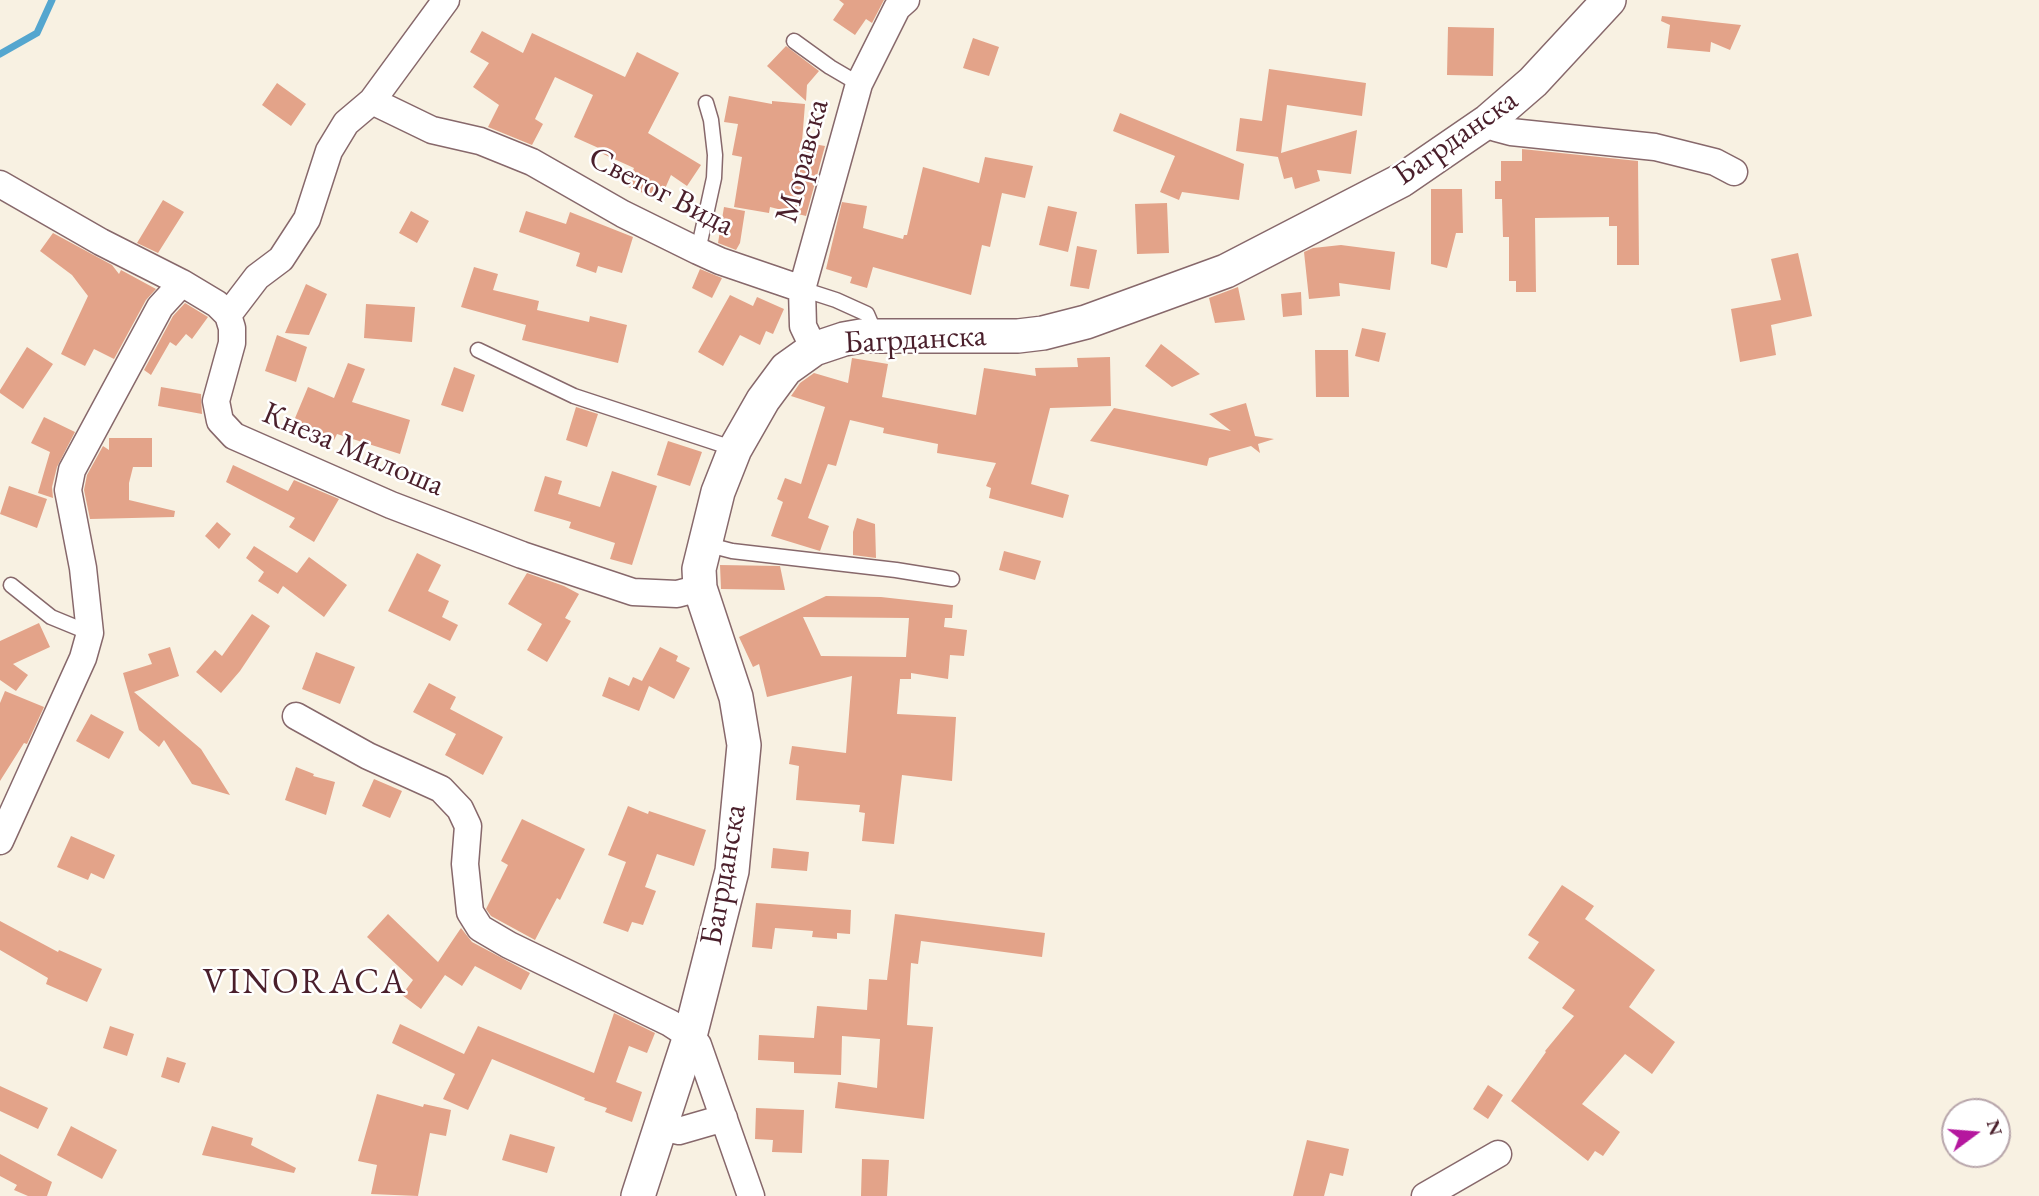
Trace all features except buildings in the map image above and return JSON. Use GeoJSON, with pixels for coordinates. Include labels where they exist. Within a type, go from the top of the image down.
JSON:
{"type":"FeatureCollection","features":[{"type":"Feature","properties":{"kind":"street"},"geometry":{"type":"LineString","coordinates":[[0,184],[101,242],[182,283],[217,304],[228,315],[257,277],[281,259],[307,219],[329,151],[346,123],[372,101],[446,0]]}},
{"type":"Feature","properties":{"kind":"street","name":"Моравска"},"geometry":{"type":"LineString","coordinates":[[814,349],[803,326],[802,289],[859,84],[897,8],[905,0]]}},
{"type":"Feature","properties":{"kind":"street","name":"Багрданска"},"geometry":{"type":"LineString","coordinates":[[638,1196],[690,1036],[732,871],[744,745],[736,698],[701,588],[699,569],[718,492],[735,449],[762,400],[786,369],[814,349],[844,339],[876,335],[1018,336],[1043,333],[1086,322],[1226,271],[1402,180],[1488,121],[1534,82],[1609,0]]}},
{"type":"Feature","properties":{"kind":"street","name":"Светог Вида"},"geometry":{"type":"LineString","coordinates":[[372,101],[432,130],[480,141],[532,162],[623,215],[698,251],[732,266],[802,289]]}},
{"type":"Feature","properties":{"kind":"street"},"geometry":{"type":"LineString","coordinates":[[1488,121],[1496,128],[1511,132],[1655,147],[1715,162],[1734,172]]}},
{"type":"Feature","properties":{"kind":"street"},"geometry":{"type":"LineString","coordinates":[[0,841],[83,658],[90,633],[83,568],[68,490],[72,470],[160,307],[182,283]]}},
{"type":"Feature","properties":{"kind":"street","name":"Кнеза Милоша"},"geometry":{"type":"LineString","coordinates":[[228,315],[232,328],[232,343],[216,401],[220,421],[233,436],[391,505],[522,555],[633,592],[677,594],[701,588]]}},
{"type":"Feature","properties":{"kind":"street"},"geometry":{"type":"LineString","coordinates":[[296,716],[368,756],[441,789],[460,809],[468,826],[465,864],[470,912],[480,928],[509,945],[670,1023],[690,1036],[698,1045],[751,1196]]}},
{"type":"Feature","properties":{"kind":"street"},"geometry":{"type":"LineString","coordinates":[[661,1127],[679,1131],[724,1118]]}},
{"type":"Feature","properties":{"kind":"street"},"geometry":{"type":"LineString","coordinates":[[1425,1196],[1499,1154]]}},
{"type":"Feature","properties":{"kind":"lane"},"geometry":{"type":"LineString","coordinates":[[794,41],[859,84]]}},
{"type":"Feature","properties":{"kind":"lane"},"geometry":{"type":"LineString","coordinates":[[698,251],[715,155],[706,103]]}},
{"type":"Feature","properties":{"kind":"lane"},"geometry":{"type":"LineString","coordinates":[[802,289],[867,314],[876,335]]}},
{"type":"Feature","properties":{"kind":"lane"},"geometry":{"type":"LineString","coordinates":[[478,350],[574,396],[735,449]]}},
{"type":"Feature","properties":{"kind":"lane"},"geometry":{"type":"LineString","coordinates":[[704,543],[732,551],[952,579]]}},
{"type":"Feature","properties":{"kind":"lane"},"geometry":{"type":"LineString","coordinates":[[11,585],[51,617],[90,633]]}},
{"type":"Feature","properties":{"kind":"waterway"},"geometry":{"type":"LineString","coordinates":[[0,54],[37,33],[52,0]]}},
{"type":"Feature","properties":{"kind":"district","name":"VINORACA"},"geometry":{"type":"Point","coordinates":[305,983]}}]}
